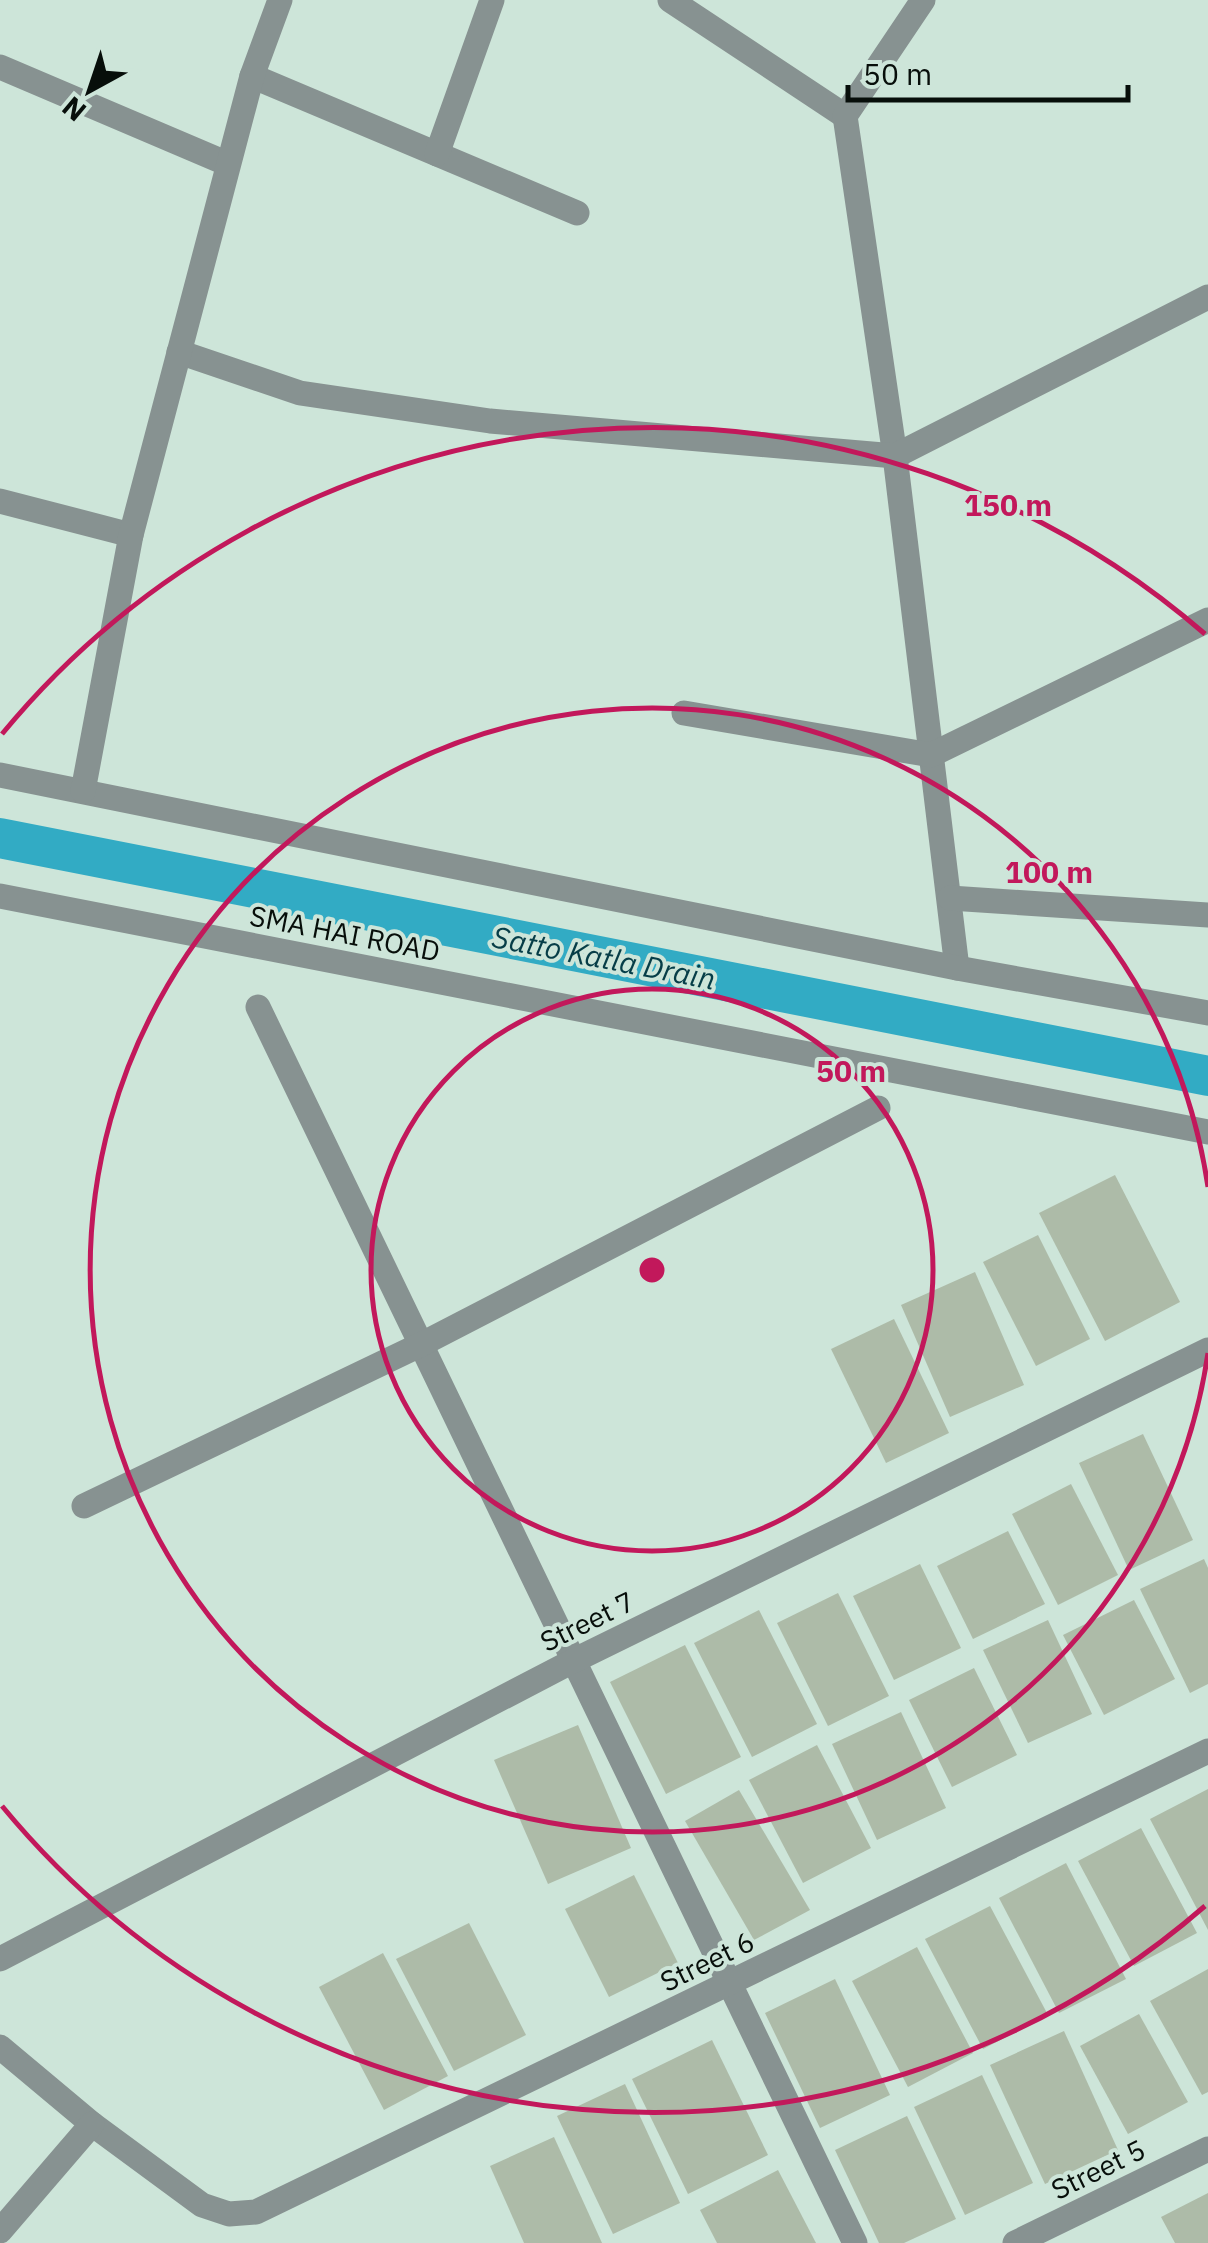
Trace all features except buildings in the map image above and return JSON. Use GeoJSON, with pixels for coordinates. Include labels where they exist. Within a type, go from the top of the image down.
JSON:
{"type":"FeatureCollection","features":[{"type":"Feature","properties":{"kind":"street"},"geometry":{"type":"LineString","coordinates":[[83,791],[131,535],[252,76],[280,0]]}},
{"type":"Feature","properties":{"kind":"street"},"geometry":{"type":"LineString","coordinates":[[437,154],[492,0]]}},
{"type":"Feature","properties":{"kind":"street"},"geometry":{"type":"LineString","coordinates":[[670,0],[845,116]]}},
{"type":"Feature","properties":{"kind":"street"},"geometry":{"type":"LineString","coordinates":[[923,0],[845,116],[895,456],[957,968]]}},
{"type":"Feature","properties":{"kind":"street"},"geometry":{"type":"LineString","coordinates":[[0,66],[228,164]]}},
{"type":"Feature","properties":{"kind":"street"},"geometry":{"type":"LineString","coordinates":[[252,76],[577,212]]}},
{"type":"Feature","properties":{"kind":"street"},"geometry":{"type":"LineString","coordinates":[[179,352],[300,392],[471,418],[895,456],[1208,296]]}},
{"type":"Feature","properties":{"kind":"street"},"geometry":{"type":"LineString","coordinates":[[0,501],[131,535]]}},
{"type":"Feature","properties":{"kind":"street"},"geometry":{"type":"LineString","coordinates":[[684,713],[931,755],[1208,620]]}},
{"type":"Feature","properties":{"kind":"street"},"geometry":{"type":"LineString","coordinates":[[0,775],[957,968],[1208,1012]]}},
{"type":"Feature","properties":{"kind":"street","name":"SMA HAI ROAD"},"geometry":{"type":"LineString","coordinates":[[0,896],[1208,1132]]}},
{"type":"Feature","properties":{"kind":"street"},"geometry":{"type":"LineString","coordinates":[[950,898],[1208,915]]}},
{"type":"Feature","properties":{"kind":"street"},"geometry":{"type":"LineString","coordinates":[[258,1007],[572,1660],[732,1982],[854,2243]]}},
{"type":"Feature","properties":{"kind":"street"},"geometry":{"type":"LineString","coordinates":[[84,1506],[422,1344],[878,1108]]}},
{"type":"Feature","properties":{"kind":"street","name":"Street 7"},"geometry":{"type":"LineString","coordinates":[[0,1959],[572,1660],[1208,1350]]}},
{"type":"Feature","properties":{"kind":"street","name":"Street 6"},"geometry":{"type":"LineString","coordinates":[[92,2124],[202,2205],[230,2214],[256,2212],[1208,1751]]}},
{"type":"Feature","properties":{"kind":"street"},"geometry":{"type":"LineString","coordinates":[[0,2047],[92,2124],[0,2232]]}},
{"type":"Feature","properties":{"kind":"street","name":"Street 5"},"geometry":{"type":"LineString","coordinates":[[1014,2243],[1208,2149]]}},
{"type":"Feature","properties":{"kind":"waterway","name":"Satto Katla Drain"},"geometry":{"type":"LineString","coordinates":[[0,838],[1208,1076]]}}]}
